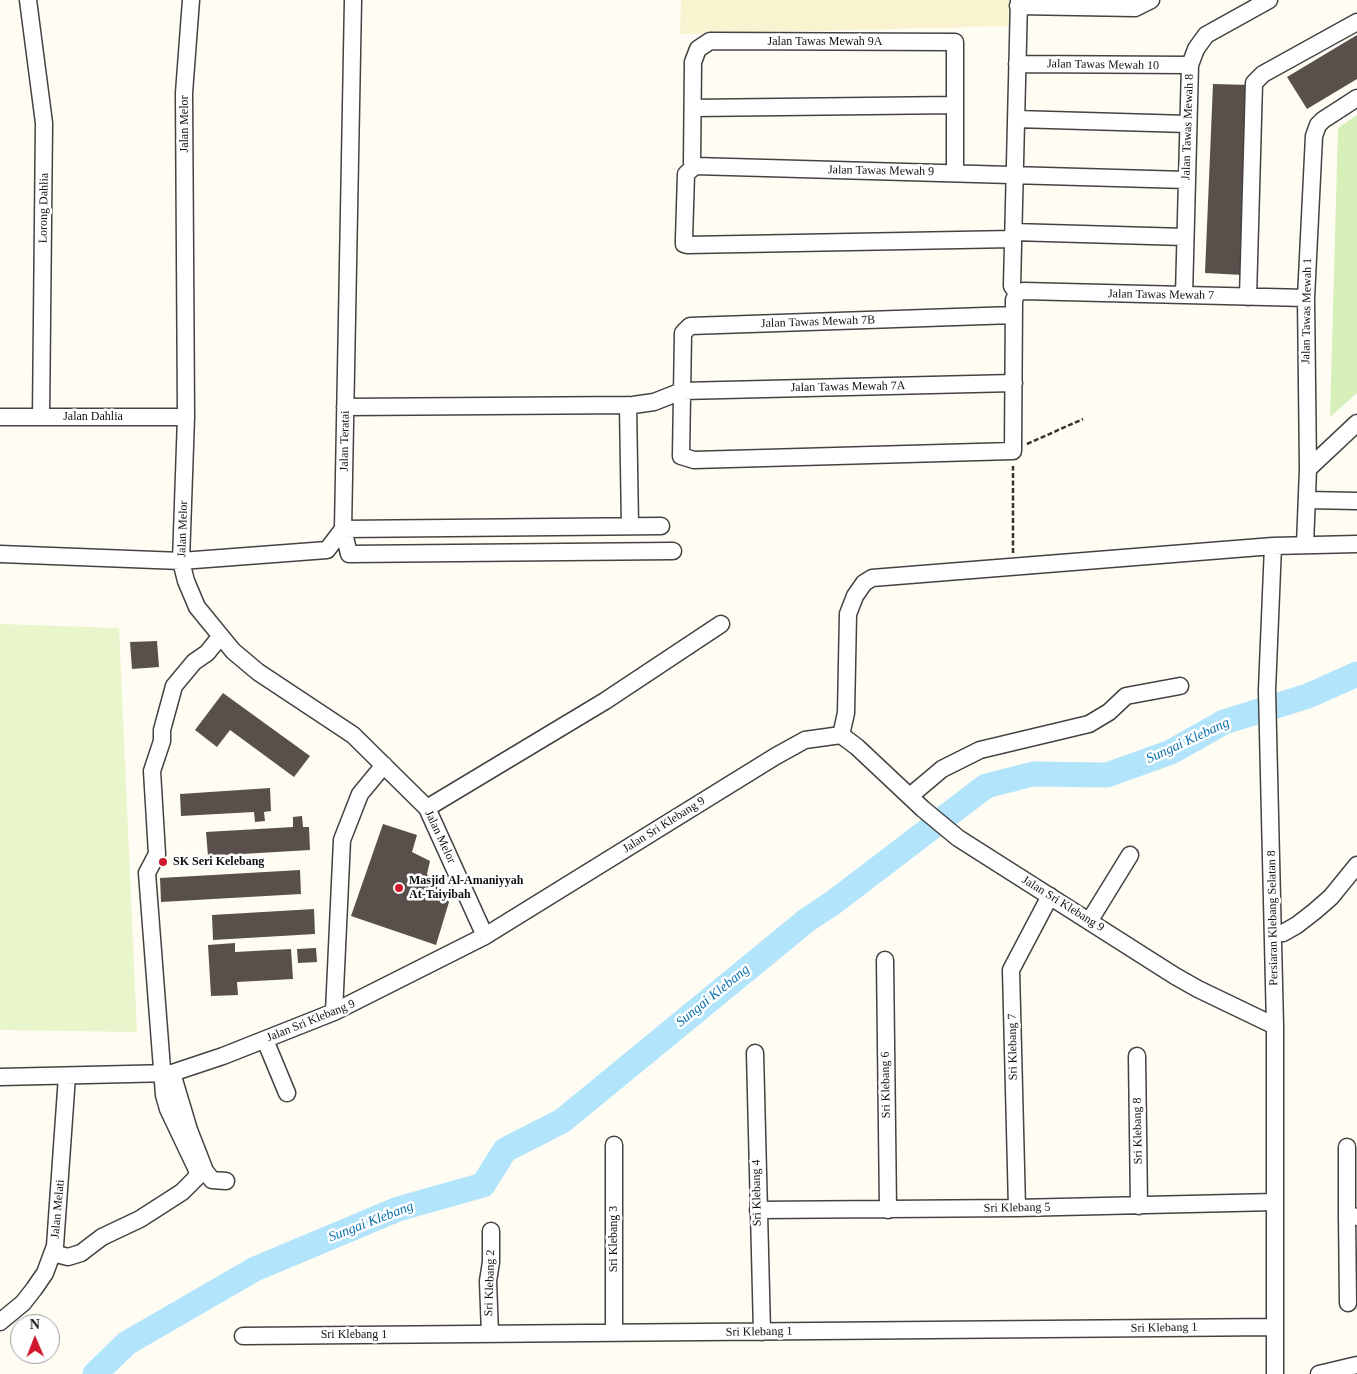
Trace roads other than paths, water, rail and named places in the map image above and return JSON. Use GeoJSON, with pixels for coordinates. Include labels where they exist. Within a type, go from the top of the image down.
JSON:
{"type":"FeatureCollection","features":[{"type":"Feature","properties":{"kind":"street","name":"Lorong Dahlia"},"geometry":{"type":"LineString","coordinates":[[28,0],[44,123],[41,417]]}},
{"type":"Feature","properties":{"kind":"street","name":"Jalan Melor"},"geometry":{"type":"LineString","coordinates":[[190,0],[184,93],[186,417],[181,562],[186,581],[198,607],[220,637],[258,672],[352,735],[427,808],[485,936]]}},
{"type":"Feature","properties":{"kind":"street","name":"Jalan Teratai"},"geometry":{"type":"LineString","coordinates":[[353,0],[343,529],[349,554],[673,551]]}},
{"type":"Feature","properties":{"kind":"street"},"geometry":{"type":"LineString","coordinates":[[1014,382],[1014,315],[1017,293],[1012,286],[1019,3],[1135,8],[1151,0]]}},
{"type":"Feature","properties":{"kind":"street","name":"Jalan Tawas Mewah 8"},"geometry":{"type":"LineString","coordinates":[[1184,295],[1190,65],[1196,49],[1206,35],[1268,0]]}},
{"type":"Feature","properties":{"kind":"street"},"geometry":{"type":"LineString","coordinates":[[1248,297],[1254,83],[1263,74],[1357,22]]}},
{"type":"Feature","properties":{"kind":"street","name":"Jalan Tawas Mewah 9A"},"geometry":{"type":"LineString","coordinates":[[693,108],[693,62],[698,49],[710,41],[955,42],[955,105]]}},
{"type":"Feature","properties":{"kind":"street","name":"Jalan Tawas Mewah 10"},"geometry":{"type":"LineString","coordinates":[[1017,64],[1190,65]]}},
{"type":"Feature","properties":{"kind":"street","name":"Jalan Tawas Mewah 1"},"geometry":{"type":"LineString","coordinates":[[1306,545],[1308,469],[1306,298],[1314,136],[1318,125],[1323,120],[1357,98]]}},
{"type":"Feature","properties":{"kind":"street"},"geometry":{"type":"LineString","coordinates":[[955,172],[955,105],[693,108],[692,163],[695,166],[686,174],[684,244],[1013,236],[1185,237]]}},
{"type":"Feature","properties":{"kind":"street"},"geometry":{"type":"LineString","coordinates":[[1016,119],[1188,124]]}},
{"type":"Feature","properties":{"kind":"street","name":"Jalan Tawas Mewah 9"},"geometry":{"type":"LineString","coordinates":[[695,166],[1186,180]]}},
{"type":"Feature","properties":{"kind":"street","name":"Jalan Tawas Mewah 7"},"geometry":{"type":"LineString","coordinates":[[1017,293],[1022,291],[1306,298]]}},
{"type":"Feature","properties":{"kind":"street","name":"Jalan Tawas Mewah 7B"},"geometry":{"type":"LineString","coordinates":[[1014,315],[690,326],[683,332],[681,456],[694,460],[1013,451],[1014,382]]}},
{"type":"Feature","properties":{"kind":"street","name":"Jalan Tawas Mewah 7A"},"geometry":{"type":"LineString","coordinates":[[345,407],[628,405],[654,402],[682,391],[1014,382]]}},
{"type":"Feature","properties":{"kind":"street"},"geometry":{"type":"LineString","coordinates":[[628,405],[630,526]]}},
{"type":"Feature","properties":{"kind":"street","name":"Jalan Dahlia"},"geometry":{"type":"LineString","coordinates":[[0,417],[186,417]]}},
{"type":"Feature","properties":{"kind":"street"},"geometry":{"type":"LineString","coordinates":[[1308,469],[1357,423]]}},
{"type":"Feature","properties":{"kind":"street"},"geometry":{"type":"LineString","coordinates":[[1308,500],[1357,501]]}},
{"type":"Feature","properties":{"kind":"street"},"geometry":{"type":"LineString","coordinates":[[0,554],[181,562],[327,550],[343,529],[661,526]]}},
{"type":"Feature","properties":{"kind":"street"},"geometry":{"type":"LineString","coordinates":[[841,735],[846,713],[848,614],[855,596],[864,583],[872,578],[1273,546],[1357,544]]}},
{"type":"Feature","properties":{"kind":"street","name":"Persiaran Klebang Selatan 8"},"geometry":{"type":"LineString","coordinates":[[1273,546],[1267,690],[1275,1026],[1275,1374]]}},
{"type":"Feature","properties":{"kind":"street"},"geometry":{"type":"LineString","coordinates":[[427,808],[606,701],[721,624]]}},
{"type":"Feature","properties":{"kind":"street"},"geometry":{"type":"LineString","coordinates":[[53,1253],[68,1257],[81,1253],[102,1236],[140,1219],[196,1181],[197,1170],[165,1101],[167,1073],[147,877],[148,870],[157,854],[152,771],[176,682],[220,637]]}},
{"type":"Feature","properties":{"kind":"street"},"geometry":{"type":"LineString","coordinates":[[910,796],[942,769],[980,750],[1089,724],[1109,712],[1126,696],[1152,693],[1180,686]]}},
{"type":"Feature","properties":{"kind":"street","name":"Jalan Sri Klebang 9"},"geometry":{"type":"LineString","coordinates":[[0,1077],[167,1073],[209,1061],[334,1012],[485,936],[776,756],[805,740],[841,735],[858,747],[923,809],[958,838],[1198,989],[1275,1026]]}},
{"type":"Feature","properties":{"kind":"street"},"geometry":{"type":"LineString","coordinates":[[334,1012],[342,840],[360,794],[384,765]]}},
{"type":"Feature","properties":{"kind":"street"},"geometry":{"type":"LineString","coordinates":[[1090,920],[1130,856]]}},
{"type":"Feature","properties":{"kind":"street"},"geometry":{"type":"LineString","coordinates":[[1273,934],[1283,933],[1297,926],[1315,912],[1331,898],[1357,865]]}},
{"type":"Feature","properties":{"kind":"street","name":"Sri Klebang 7"},"geometry":{"type":"LineString","coordinates":[[1017,1208],[1011,970],[1050,896]]}},
{"type":"Feature","properties":{"kind":"street","name":"Sri Klebang 6"},"geometry":{"type":"LineString","coordinates":[[885,960],[888,1210]]}},
{"type":"Feature","properties":{"kind":"street"},"geometry":{"type":"LineString","coordinates":[[265,1040],[287,1093]]}},
{"type":"Feature","properties":{"kind":"street","name":"Sri Klebang 4"},"geometry":{"type":"LineString","coordinates":[[755,1053],[762,1332]]}},
{"type":"Feature","properties":{"kind":"street","name":"Sri Klebang 8"},"geometry":{"type":"LineString","coordinates":[[1137,1056],[1138,1206]]}},
{"type":"Feature","properties":{"kind":"street"},"geometry":{"type":"LineString","coordinates":[[167,1073],[205,1171],[212,1180],[226,1181]]}},
{"type":"Feature","properties":{"kind":"street","name":"Jalan Melati"},"geometry":{"type":"LineString","coordinates":[[0,1322],[23,1303],[34,1289],[53,1253],[58,1222],[67,1076]]}},
{"type":"Feature","properties":{"kind":"street","name":"Sri Klebang 3"},"geometry":{"type":"LineString","coordinates":[[614,1145],[614,1334]]}},
{"type":"Feature","properties":{"kind":"street"},"geometry":{"type":"LineString","coordinates":[[1347,1147],[1352,1216],[1348,1304]]}},
{"type":"Feature","properties":{"kind":"street","name":"Sri Klebang 5"},"geometry":{"type":"LineString","coordinates":[[758,1210],[888,1210],[1275,1202]]}},
{"type":"Feature","properties":{"kind":"street","name":"Sri Klebang 2"},"geometry":{"type":"LineString","coordinates":[[490,1334],[488,1281],[492,1231]]}},
{"type":"Feature","properties":{"kind":"street","name":"Sri Klebang 1"},"geometry":{"type":"LineString","coordinates":[[243,1336],[1275,1327]]}},
{"type":"Feature","properties":{"kind":"street"},"geometry":{"type":"LineString","coordinates":[[1319,1374],[1357,1365]]}},
{"type":"Feature","properties":{"kind":"waterway","name":"Sungai Klebang"},"geometry":{"type":"LineString","coordinates":[[95,1374],[127,1343],[255,1269],[398,1209],[483,1185],[505,1150],[562,1121],[807,920],[834,902],[986,786],[1033,774],[1107,775],[1171,752],[1224,722],[1308,696],[1357,674]]}},
{"type":"Feature","properties":{"kind":"place","name":"SK Seri Kelebang"},"geometry":{"type":"Point","coordinates":[163,862]}},
{"type":"Feature","properties":{"kind":"place","name":"Masjid Al-Amaniyyah At-Taiyibah"},"geometry":{"type":"Point","coordinates":[399,888]}}]}
